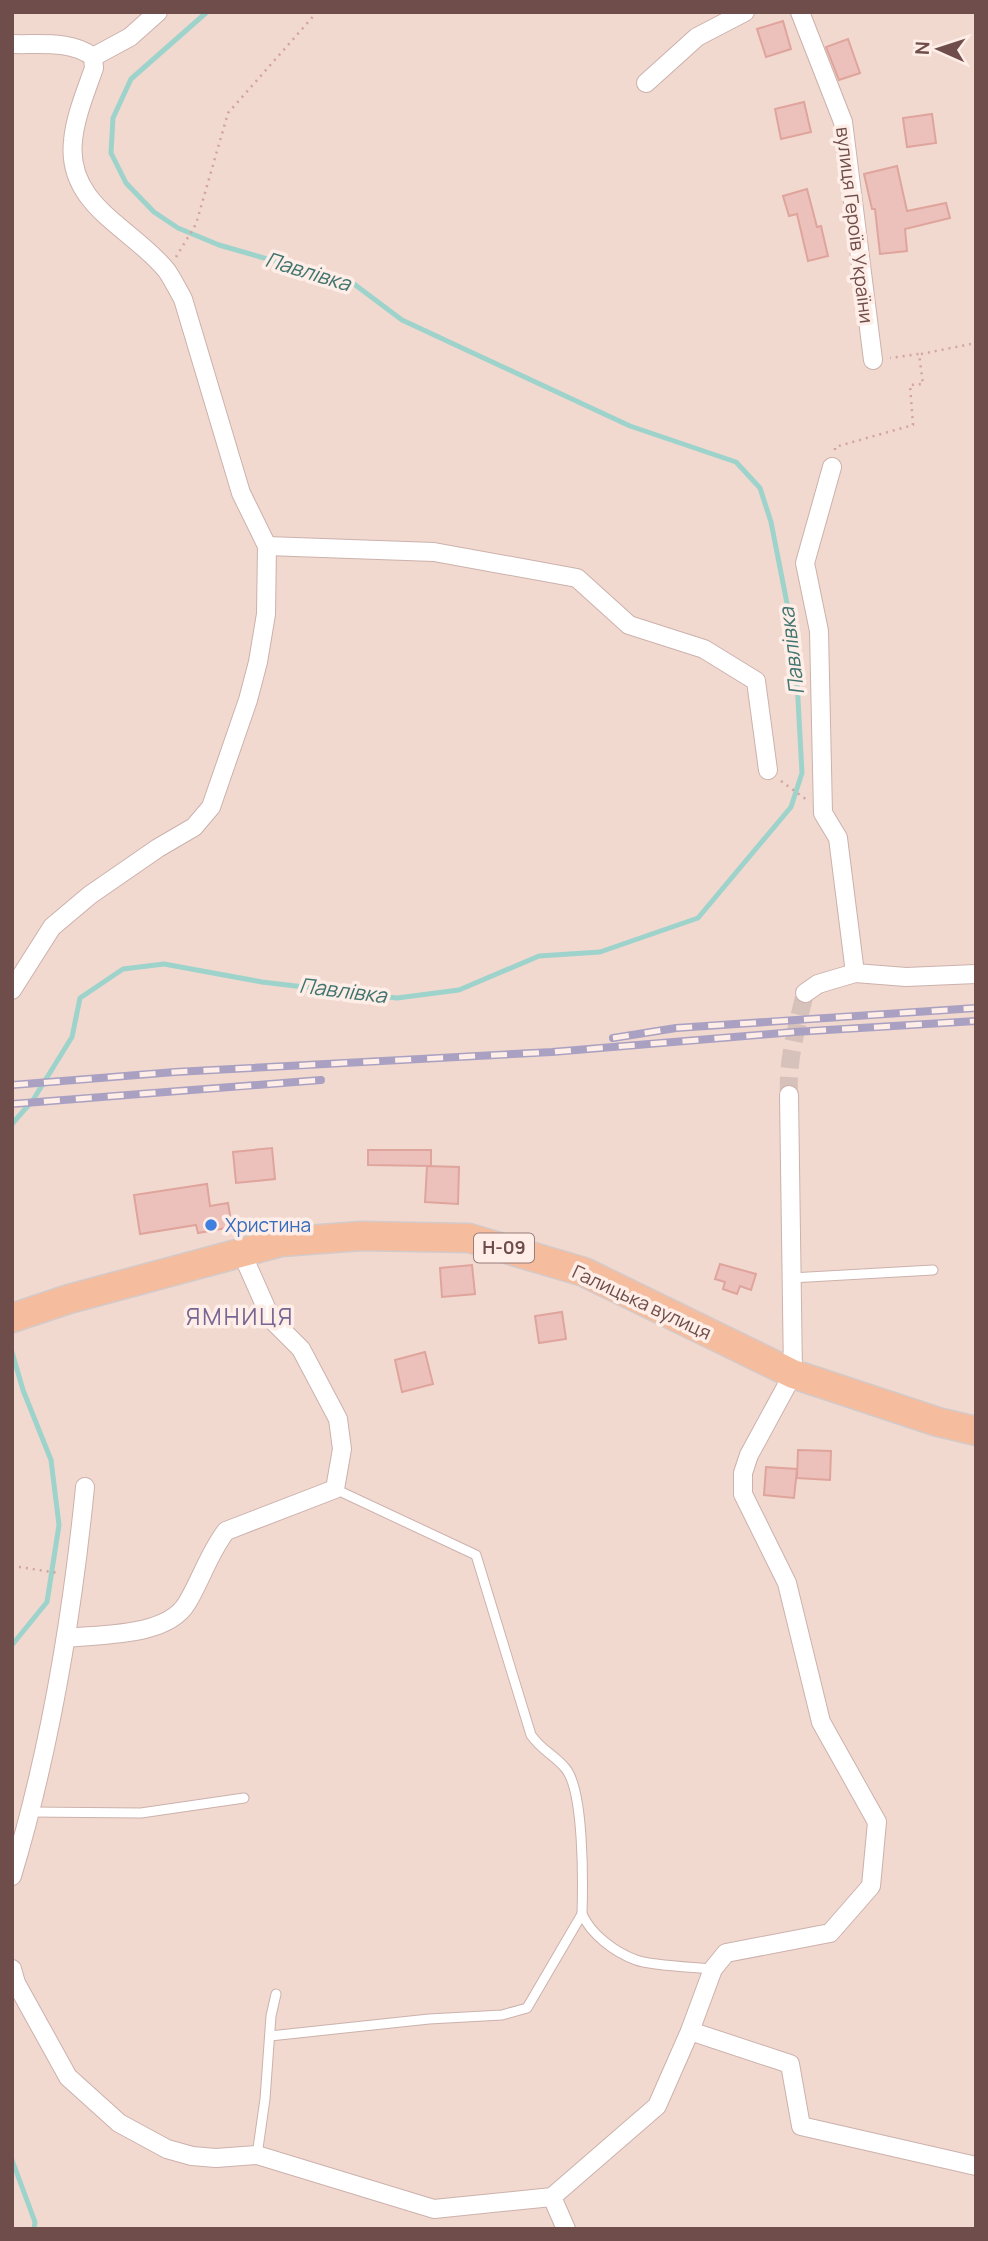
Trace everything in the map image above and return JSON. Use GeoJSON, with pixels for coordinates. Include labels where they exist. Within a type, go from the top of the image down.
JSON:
{"type":"FeatureCollection","features":[{"type":"Feature","properties":{"kind":"main road","name":"Галицька вулиця"},"geometry":{"type":"LineString","coordinates":[[12,1318],[69,1299],[281,1242],[361,1236],[469,1238],[584,1272],[793,1374],[938,1422],[976,1431]]}},
{"type":"Feature","properties":{"kind":"street"},"geometry":{"type":"LineString","coordinates":[[93,57],[130,37],[158,12]]}},
{"type":"Feature","properties":{"kind":"street"},"geometry":{"type":"LineString","coordinates":[[646,83],[697,37],[745,12]]}},
{"type":"Feature","properties":{"kind":"street","name":"вулиця Героїв України"},"geometry":{"type":"LineString","coordinates":[[800,12],[843,122],[873,360]]}},
{"type":"Feature","properties":{"kind":"street"},"geometry":{"type":"LineString","coordinates":[[12,44],[75,47],[93,57]]}},
{"type":"Feature","properties":{"kind":"street"},"geometry":{"type":"LineString","coordinates":[[12,990],[52,927],[90,895],[158,848],[194,827],[211,807],[248,700],[267,614],[267,546],[241,493],[183,299],[167,272],[147,251],[95,207],[82,189],[75,169],[73,138],[94,68],[93,57]]}},
{"type":"Feature","properties":{"kind":"street"},"geometry":{"type":"LineString","coordinates":[[832,467],[805,563],[819,631],[823,813],[838,838],[855,973]]}},
{"type":"Feature","properties":{"kind":"street"},"geometry":{"type":"LineString","coordinates":[[267,546],[434,552],[577,578],[629,625],[704,649],[755,681],[772,774]]}},
{"type":"Feature","properties":{"kind":"street"},"geometry":{"type":"LineString","coordinates":[[805,993],[818,984],[855,973],[906,977],[976,974]]}},
{"type":"Feature","properties":{"kind":"street"},"geometry":{"type":"LineString","coordinates":[[12,1969],[16,1983],[68,2077],[89,2099],[119,2123],[167,2150],[216,2158],[257,2155],[434,2209],[552,2197],[657,2106],[690,2031],[713,1969],[726,1954],[830,1933],[871,1886],[877,1822],[821,1722],[787,1583],[743,1494],[743,1473],[749,1455],[793,1374],[789,1095]]}},
{"type":"Feature","properties":{"kind":"street"},"geometry":{"type":"LineString","coordinates":[[66,1638],[152,1628],[169,1622],[180,1614],[188,1603],[226,1531],[335,1489],[342,1449],[338,1419],[301,1349],[271,1319],[241,1251]]}},
{"type":"Feature","properties":{"kind":"street"},"geometry":{"type":"LineString","coordinates":[[12,1876],[31,1812],[66,1638],[76,1576],[85,1486]]}},
{"type":"Feature","properties":{"kind":"street"},"geometry":{"type":"LineString","coordinates":[[690,2031],[790,2064],[801,2126],[976,2166]]}},
{"type":"Feature","properties":{"kind":"street"},"geometry":{"type":"LineString","coordinates":[[552,2197],[566,2229]]}},
{"type":"Feature","properties":{"kind":"lane"},"geometry":{"type":"LineString","coordinates":[[791,1278],[933,1270]]}},
{"type":"Feature","properties":{"kind":"lane"},"geometry":{"type":"LineString","coordinates":[[335,1489],[476,1555],[531,1735],[540,1748],[567,1770],[572,1782],[581,1827],[582,1913],[588,1926],[600,1938],[636,1961],[713,1969]]}},
{"type":"Feature","properties":{"kind":"lane"},"geometry":{"type":"LineString","coordinates":[[31,1812],[141,1812],[244,1798]]}},
{"type":"Feature","properties":{"kind":"lane"},"geometry":{"type":"LineString","coordinates":[[270,2036],[429,2019],[502,2015],[527,2008],[582,1913]]}},
{"type":"Feature","properties":{"kind":"lane"},"geometry":{"type":"LineString","coordinates":[[257,2155],[265,2099],[271,2016],[276,1994]]}},
{"type":"Feature","properties":{"kind":"path"},"geometry":{"type":"LineString","coordinates":[[167,272],[196,224],[228,113],[317,12]]}},
{"type":"Feature","properties":{"kind":"path"},"geometry":{"type":"LineString","coordinates":[[873,360],[976,343]]}},
{"type":"Feature","properties":{"kind":"path"},"geometry":{"type":"LineString","coordinates":[[832,467],[835,447],[913,425],[911,385],[923,384],[919,354]]}},
{"type":"Feature","properties":{"kind":"path"},"geometry":{"type":"LineString","coordinates":[[772,774],[816,807]]}},
{"type":"Feature","properties":{"kind":"path"},"geometry":{"type":"LineString","coordinates":[[12,1566],[76,1576]]}},
{"type":"Feature","properties":{"kind":"shaded area"},"geometry":{"type":"Polygon","coordinates":[[[12,12],[976,12],[976,2229],[12,2229],[12,12]]]}},
{"type":"Feature","properties":{"kind":"building"},"geometry":{"type":"Polygon","coordinates":[[[783,21],[791,49],[766,57],[757,29],[783,21]]]}},
{"type":"Feature","properties":{"kind":"building"},"geometry":{"type":"Polygon","coordinates":[[[848,39],[860,73],[839,80],[826,47],[848,39]]]}},
{"type":"Feature","properties":{"kind":"building"},"geometry":{"type":"Polygon","coordinates":[[[804,102],[811,132],[781,139],[775,109],[804,102]]]}},
{"type":"Feature","properties":{"kind":"building"},"geometry":{"type":"Polygon","coordinates":[[[932,114],[936,143],[907,147],[903,118],[932,114]]]}},
{"type":"Feature","properties":{"kind":"building"},"geometry":{"type":"Polygon","coordinates":[[[897,166],[907,211],[946,203],[950,218],[905,229],[907,251],[880,254],[875,209],[872,209],[864,174],[897,166]]]}},
{"type":"Feature","properties":{"kind":"building"},"geometry":{"type":"Polygon","coordinates":[[[807,189],[817,227],[821,226],[828,256],[808,261],[797,214],[789,216],[783,196],[807,189]]]}},
{"type":"Feature","properties":{"kind":"building"},"geometry":{"type":"Polygon","coordinates":[[[272,1148],[275,1179],[236,1183],[233,1152],[272,1148]]]}},
{"type":"Feature","properties":{"kind":"building"},"geometry":{"type":"Polygon","coordinates":[[[368,1150],[431,1150],[431,1166],[368,1165],[368,1150]]]}},
{"type":"Feature","properties":{"kind":"building"},"geometry":{"type":"Polygon","coordinates":[[[427,1166],[459,1167],[458,1204],[425,1202],[427,1166]]]}},
{"type":"Feature","properties":{"kind":"building"},"geometry":{"type":"Polygon","coordinates":[[[207,1184],[210,1206],[228,1203],[232,1227],[198,1233],[196,1225],[140,1234],[134,1195],[207,1184]]]}},
{"type":"Feature","properties":{"kind":"building"},"geometry":{"type":"Polygon","coordinates":[[[720,1264],[756,1274],[751,1290],[740,1286],[737,1294],[723,1289],[725,1282],[715,1279],[720,1264]]]}},
{"type":"Feature","properties":{"kind":"building"},"geometry":{"type":"Polygon","coordinates":[[[472,1265],[475,1294],[442,1297],[440,1268],[472,1265]]]}},
{"type":"Feature","properties":{"kind":"building"},"geometry":{"type":"Polygon","coordinates":[[[562,1312],[566,1339],[539,1343],[535,1316],[562,1312]]]}},
{"type":"Feature","properties":{"kind":"building"},"geometry":{"type":"Polygon","coordinates":[[[425,1352],[433,1384],[402,1392],[395,1360],[425,1352]]]}},
{"type":"Feature","properties":{"kind":"building"},"geometry":{"type":"Polygon","coordinates":[[[798,1450],[831,1451],[830,1480],[797,1478],[798,1450]]]}},
{"type":"Feature","properties":{"kind":"building"},"geometry":{"type":"Polygon","coordinates":[[[766,1467],[797,1469],[794,1498],[764,1495],[766,1467]]]}},
{"type":"Feature","properties":{"kind":"waterway","name":"Павлівка"},"geometry":{"type":"LineString","coordinates":[[12,1124],[33,1100],[72,1037],[80,998],[123,969],[164,964],[262,982],[397,998],[459,990],[539,956],[600,952],[698,918],[791,807],[802,773],[795,644],[771,522],[760,488],[736,462],[630,426],[402,320],[354,284],[219,245],[178,228],[154,212],[126,183],[111,153],[113,118],[131,79],[207,12]]}},
{"type":"Feature","properties":{"kind":"waterway","name":"Павлівка"},"geometry":{"type":"LineString","coordinates":[[12,1352],[23,1390],[51,1460],[59,1525],[47,1602],[12,1645]]}},
{"type":"Feature","properties":{"kind":"waterway","name":"Павлівка"},"geometry":{"type":"LineString","coordinates":[[12,2160],[35,2222],[34,2229]]}},
{"type":"Feature","properties":{"kind":"tunnel"},"geometry":{"type":"LineString","coordinates":[[789,1095],[791,1056],[805,993]]}},
{"type":"Feature","properties":{"kind":"railway"},"geometry":{"type":"LineString","coordinates":[[613,1038],[676,1028],[976,1008]]}},
{"type":"Feature","properties":{"kind":"railway"},"geometry":{"type":"LineString","coordinates":[[12,1085],[175,1072],[552,1052],[794,1032],[976,1021]]}},
{"type":"Feature","properties":{"kind":"railway"},"geometry":{"type":"LineString","coordinates":[[12,1104],[321,1080]]}},
{"type":"Feature","properties":{"kind":"place","name":"Христина"},"geometry":{"type":"Point","coordinates":[211,1225]}},
{"type":"Feature","properties":{"kind":"district","name":"ЯМНИЦЯ"},"geometry":{"type":"Point","coordinates":[240,1317]}}]}
